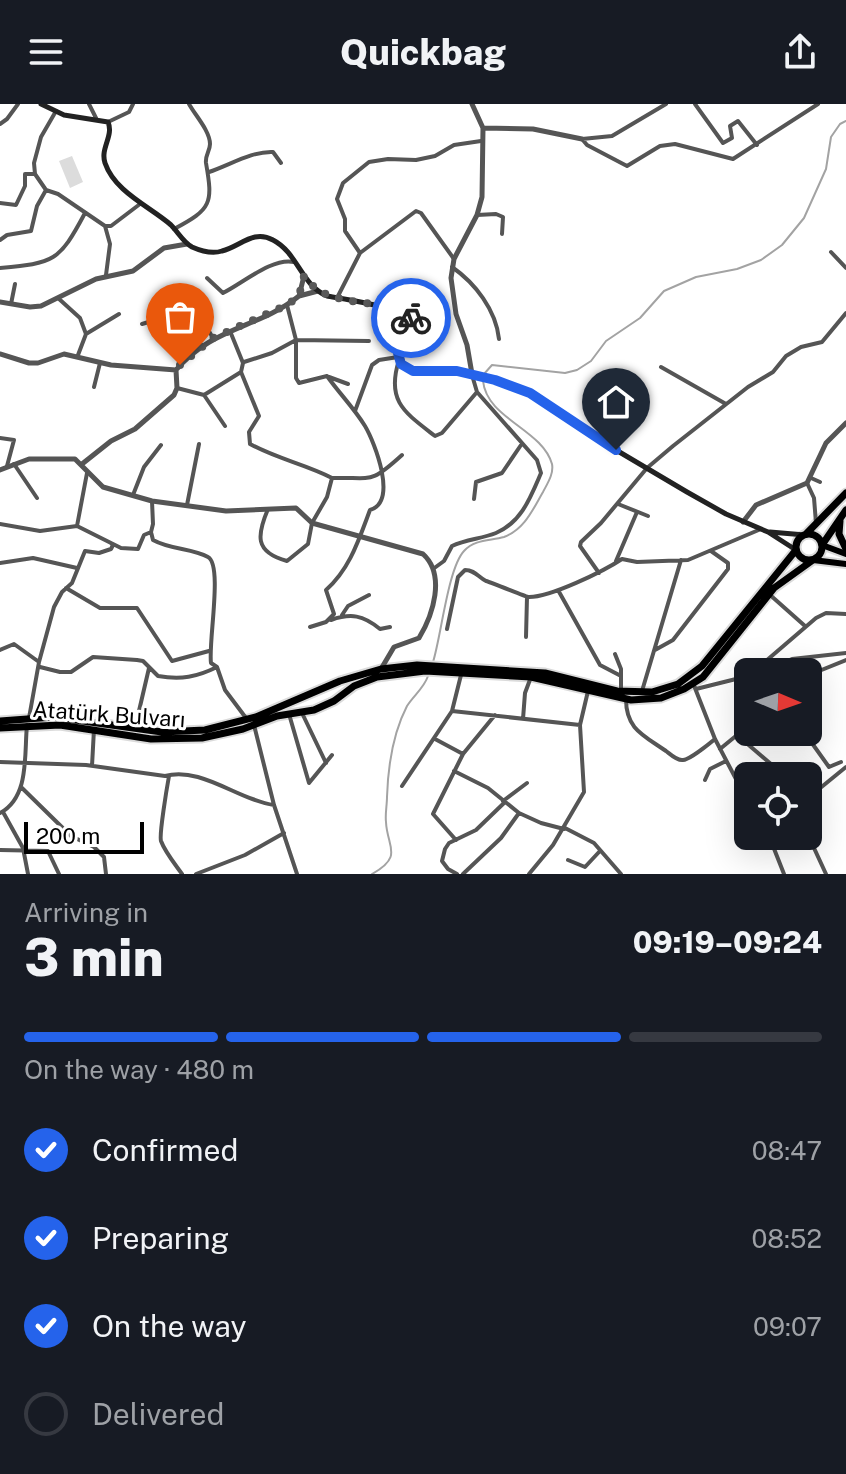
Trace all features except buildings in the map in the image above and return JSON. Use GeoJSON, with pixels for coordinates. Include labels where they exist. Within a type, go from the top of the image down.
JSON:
{"type":"FeatureCollection","features":[{"type":"Feature","properties":{"kind":"highway"},"geometry":{"type":"LineString","coordinates":[[844,513],[822,545],[820,555],[813,560],[801,558],[796,550],[799,539],[846,493]]}},
{"type":"Feature","properties":{"kind":"highway"},"geometry":{"type":"LineString","coordinates":[[844,513],[838,532],[846,552]]}},
{"type":"Feature","properties":{"kind":"highway"},"geometry":{"type":"LineString","coordinates":[[805,535],[818,537],[822,545]]}},
{"type":"Feature","properties":{"kind":"highway","name":"Atatürk Bulvarı"},"geometry":{"type":"LineString","coordinates":[[623,695],[670,687],[697,671],[796,550]]}},
{"type":"Feature","properties":{"kind":"highway","name":"Atatürk Bulvarı"},"geometry":{"type":"LineString","coordinates":[[447,668],[461,672],[531,677],[641,701],[661,698],[695,686],[769,594],[813,560]]}},
{"type":"Feature","properties":{"kind":"highway","name":"Atatürk Bulvarı"},"geometry":{"type":"LineString","coordinates":[[0,728],[73,718],[135,729],[192,731],[317,709],[361,682],[425,668]]}},
{"type":"Feature","properties":{"kind":"highway","name":"Atatürk Bulvarı"},"geometry":{"type":"LineString","coordinates":[[0,721],[94,729],[151,739],[185,740],[217,736],[323,687],[381,669],[447,668],[545,673],[592,689]]}},
{"type":"Feature","properties":{"kind":"highway"},"geometry":{"type":"LineString","coordinates":[[323,687],[331,702]]}},
{"type":"Feature","properties":{"kind":"highway"},"geometry":{"type":"LineString","coordinates":[[308,695],[317,709]]}},
{"type":"Feature","properties":{"kind":"main road"},"geometry":{"type":"LineString","coordinates":[[41,104],[74,117],[108,122],[110,130],[103,152],[106,167],[140,204],[174,229],[187,244],[200,250],[220,252],[249,239],[264,237],[281,245],[318,291],[399,311],[411,318],[413,332],[402,345],[399,358],[404,367],[413,371],[439,370],[474,375],[538,396],[647,468],[796,550]]}},
{"type":"Feature","properties":{"kind":"main road"},"geometry":{"type":"LineString","coordinates":[[768,532],[805,535]]}},
{"type":"Feature","properties":{"kind":"main road"},"geometry":{"type":"LineString","coordinates":[[822,545],[846,552]]}},
{"type":"Feature","properties":{"kind":"main road"},"geometry":{"type":"LineString","coordinates":[[813,560],[846,564]]}},
{"type":"Feature","properties":{"kind":"street"},"geometry":{"type":"LineString","coordinates":[[0,124],[6,121],[18,104]]}},
{"type":"Feature","properties":{"kind":"street"},"geometry":{"type":"LineString","coordinates":[[89,104],[96,118]]}},
{"type":"Feature","properties":{"kind":"street"},"geometry":{"type":"LineString","coordinates":[[108,122],[129,112],[133,104]]}},
{"type":"Feature","properties":{"kind":"street"},"geometry":{"type":"LineString","coordinates":[[174,229],[196,217],[210,197],[205,158],[210,147],[209,139],[189,104]]}},
{"type":"Feature","properties":{"kind":"street"},"geometry":{"type":"LineString","coordinates":[[433,569],[444,561],[452,546],[503,529],[529,503],[541,470],[537,460],[477,392],[467,345],[454,307],[452,267],[477,215],[482,188],[483,128],[472,104]]}},
{"type":"Feature","properties":{"kind":"street"},"geometry":{"type":"LineString","coordinates":[[483,128],[533,129],[582,139],[612,136],[666,104]]}},
{"type":"Feature","properties":{"kind":"street"},"geometry":{"type":"LineString","coordinates":[[695,104],[723,143],[732,138],[730,126],[738,121],[757,145]]}},
{"type":"Feature","properties":{"kind":"street"},"geometry":{"type":"LineString","coordinates":[[582,139],[587,145],[627,166],[664,145],[679,144],[731,159],[738,158],[818,104]]}},
{"type":"Feature","properties":{"kind":"street"},"geometry":{"type":"LineString","coordinates":[[56,111],[41,137],[34,163],[35,174],[46,190],[58,194],[105,226],[111,226],[140,204]]}},
{"type":"Feature","properties":{"kind":"street"},"geometry":{"type":"LineString","coordinates":[[360,253],[345,231],[345,219],[337,199],[343,183],[374,160],[416,160],[435,156],[454,145],[481,141]]}},
{"type":"Feature","properties":{"kind":"street"},"geometry":{"type":"LineString","coordinates":[[209,172],[238,163],[257,152],[273,152],[281,163]]}},
{"type":"Feature","properties":{"kind":"street"},"geometry":{"type":"LineString","coordinates":[[0,203],[16,205],[23,193],[25,174],[35,174]]}},
{"type":"Feature","properties":{"kind":"street"},"geometry":{"type":"LineString","coordinates":[[0,240],[7,235],[31,231],[37,206],[46,190]]}},
{"type":"Feature","properties":{"kind":"street"},"geometry":{"type":"LineString","coordinates":[[337,298],[360,253],[416,211],[421,213],[454,259]]}},
{"type":"Feature","properties":{"kind":"street"},"geometry":{"type":"LineString","coordinates":[[0,268],[34,266],[52,258],[64,249],[85,213]]}},
{"type":"Feature","properties":{"kind":"street"},"geometry":{"type":"LineString","coordinates":[[477,215],[496,214],[503,217],[502,234]]}},
{"type":"Feature","properties":{"kind":"street"},"geometry":{"type":"LineString","coordinates":[[105,226],[110,244],[106,275]]}},
{"type":"Feature","properties":{"kind":"street"},"geometry":{"type":"LineString","coordinates":[[0,302],[36,307],[106,275],[133,271],[160,250],[187,244]]}},
{"type":"Feature","properties":{"kind":"street"},"geometry":{"type":"LineString","coordinates":[[831,252],[846,268]]}},
{"type":"Feature","properties":{"kind":"street"},"geometry":{"type":"LineString","coordinates":[[207,278],[223,293],[273,265],[286,260],[296,261]]}},
{"type":"Feature","properties":{"kind":"street"},"geometry":{"type":"LineString","coordinates":[[452,267],[470,281],[488,307],[497,323],[499,339]]}},
{"type":"Feature","properties":{"kind":"street"},"geometry":{"type":"LineString","coordinates":[[299,296],[304,276]]}},
{"type":"Feature","properties":{"kind":"street"},"geometry":{"type":"LineString","coordinates":[[11,304],[15,284]]}},
{"type":"Feature","properties":{"kind":"street"},"geometry":{"type":"LineString","coordinates":[[0,354],[29,363],[38,363],[60,354],[78,355],[100,363],[176,370],[213,338],[287,305],[299,296],[318,291]]}},
{"type":"Feature","properties":{"kind":"street"},"geometry":{"type":"LineString","coordinates":[[58,298],[80,318],[86,334]]}},
{"type":"Feature","properties":{"kind":"street"},"geometry":{"type":"LineString","coordinates":[[287,305],[296,340],[294,359],[299,383],[327,376],[348,384]]}},
{"type":"Feature","properties":{"kind":"street"},"geometry":{"type":"LineString","coordinates":[[142,324],[185,311],[197,311],[213,338]]}},
{"type":"Feature","properties":{"kind":"street"},"geometry":{"type":"LineString","coordinates":[[599,573],[580,544],[647,468],[726,404],[773,372],[786,356],[796,349],[822,342],[846,313]]}},
{"type":"Feature","properties":{"kind":"street"},"geometry":{"type":"LineString","coordinates":[[78,355],[86,334],[119,314]]}},
{"type":"Feature","properties":{"kind":"street"},"geometry":{"type":"LineString","coordinates":[[230,331],[243,363],[241,372],[259,416],[249,432],[250,444],[280,460],[307,466],[332,478],[363,480],[382,474],[402,455]]}},
{"type":"Feature","properties":{"kind":"street"},"geometry":{"type":"LineString","coordinates":[[243,363],[296,340],[369,341]]}},
{"type":"Feature","properties":{"kind":"street"},"geometry":{"type":"LineString","coordinates":[[355,411],[372,365],[379,360],[399,358],[393,390],[396,397],[435,436],[442,433],[477,392]]}},
{"type":"Feature","properties":{"kind":"street"},"geometry":{"type":"LineString","coordinates":[[94,387],[100,363]]}},
{"type":"Feature","properties":{"kind":"street"},"geometry":{"type":"LineString","coordinates":[[661,367],[726,404]]}},
{"type":"Feature","properties":{"kind":"street"},"geometry":{"type":"LineString","coordinates":[[82,464],[111,441],[135,429],[174,395],[177,388],[176,370]]}},
{"type":"Feature","properties":{"kind":"street"},"geometry":{"type":"LineString","coordinates":[[204,395],[241,372]]}},
{"type":"Feature","properties":{"kind":"street"},"geometry":{"type":"LineString","coordinates":[[327,376],[369,432],[382,474],[382,500],[370,510],[362,537],[339,576],[326,590],[334,614],[331,620]]}},
{"type":"Feature","properties":{"kind":"street"},"geometry":{"type":"LineString","coordinates":[[177,388],[204,395],[225,426]]}},
{"type":"Feature","properties":{"kind":"street"},"geometry":{"type":"LineString","coordinates":[[816,524],[809,481],[823,448],[846,423]]}},
{"type":"Feature","properties":{"kind":"street"},"geometry":{"type":"LineString","coordinates":[[0,438],[14,440],[11,465],[37,498]]}},
{"type":"Feature","properties":{"kind":"street"},"geometry":{"type":"LineString","coordinates":[[187,505],[199,444]]}},
{"type":"Feature","properties":{"kind":"street"},"geometry":{"type":"LineString","coordinates":[[133,495],[144,467],[161,445]]}},
{"type":"Feature","properties":{"kind":"street"},"geometry":{"type":"LineString","coordinates":[[474,499],[478,481],[502,473],[521,445]]}},
{"type":"Feature","properties":{"kind":"street"},"geometry":{"type":"LineString","coordinates":[[0,470],[29,459],[70,458],[82,464],[87,473],[107,489],[152,501],[226,511],[296,508],[312,523],[423,554],[433,569],[436,590],[421,635],[416,640],[394,647],[381,669]]}},
{"type":"Feature","properties":{"kind":"street"},"geometry":{"type":"LineString","coordinates":[[77,526],[87,473]]}},
{"type":"Feature","properties":{"kind":"street"},"geometry":{"type":"LineString","coordinates":[[268,509],[259,531],[259,540],[271,554],[284,561],[290,560],[308,544],[312,523],[327,497],[332,478]]}},
{"type":"Feature","properties":{"kind":"street"},"geometry":{"type":"LineString","coordinates":[[743,522],[756,505],[809,481],[820,482]]}},
{"type":"Feature","properties":{"kind":"street"},"geometry":{"type":"LineString","coordinates":[[152,501],[153,540],[165,547],[208,557],[214,563],[216,586],[209,651],[211,665],[217,667]]}},
{"type":"Feature","properties":{"kind":"street"},"geometry":{"type":"LineString","coordinates":[[618,504],[648,516]]}},
{"type":"Feature","properties":{"kind":"street"},"geometry":{"type":"LineString","coordinates":[[615,564],[637,512]]}},
{"type":"Feature","properties":{"kind":"street"},"geometry":{"type":"LineString","coordinates":[[0,524],[40,531],[77,526],[121,548],[138,549],[144,535],[151,532]]}},
{"type":"Feature","properties":{"kind":"street"},"geometry":{"type":"LineString","coordinates":[[447,629],[461,571],[473,571],[483,580],[527,597],[599,573],[622,559],[637,562],[693,559],[761,529]]}},
{"type":"Feature","properties":{"kind":"street"},"geometry":{"type":"LineString","coordinates":[[28,874],[23,848],[1,813],[21,787],[28,722],[54,607],[72,583],[85,551],[99,553],[111,549],[111,543]]}},
{"type":"Feature","properties":{"kind":"street"},"geometry":{"type":"LineString","coordinates":[[655,650],[673,640],[728,569],[728,563],[711,550]]}},
{"type":"Feature","properties":{"kind":"street"},"geometry":{"type":"LineString","coordinates":[[0,563],[33,558],[77,568]]}},
{"type":"Feature","properties":{"kind":"street"},"geometry":{"type":"LineString","coordinates":[[641,693],[681,560]]}},
{"type":"Feature","properties":{"kind":"street"},"geometry":{"type":"LineString","coordinates":[[66,588],[100,608],[137,608],[172,661],[209,651]]}},
{"type":"Feature","properties":{"kind":"street"},"geometry":{"type":"LineString","coordinates":[[558,589],[600,665],[621,676]]}},
{"type":"Feature","properties":{"kind":"street"},"geometry":{"type":"LineString","coordinates":[[769,594],[805,626]]}},
{"type":"Feature","properties":{"kind":"street"},"geometry":{"type":"LineString","coordinates":[[340,617],[348,606],[369,595]]}},
{"type":"Feature","properties":{"kind":"street"},"geometry":{"type":"LineString","coordinates":[[526,637],[527,597]]}},
{"type":"Feature","properties":{"kind":"street"},"geometry":{"type":"LineString","coordinates":[[769,658],[822,614],[846,614]]}},
{"type":"Feature","properties":{"kind":"street"},"geometry":{"type":"LineString","coordinates":[[310,627],[340,617],[365,617],[380,629],[390,627]]}},
{"type":"Feature","properties":{"kind":"street"},"geometry":{"type":"LineString","coordinates":[[0,650],[14,644],[39,664],[60,672],[71,672],[93,657],[143,661],[158,676],[198,677],[217,667]]}},
{"type":"Feature","properties":{"kind":"street"},"geometry":{"type":"LineString","coordinates":[[801,658],[846,653]]}},
{"type":"Feature","properties":{"kind":"street"},"geometry":{"type":"LineString","coordinates":[[615,654],[625,715],[641,735],[678,759],[686,759],[715,739]]}},
{"type":"Feature","properties":{"kind":"street"},"geometry":{"type":"LineString","coordinates":[[822,672],[846,660]]}},
{"type":"Feature","properties":{"kind":"street"},"geometry":{"type":"LineString","coordinates":[[217,667],[225,690],[251,722],[297,874]]}},
{"type":"Feature","properties":{"kind":"street"},"geometry":{"type":"LineString","coordinates":[[135,729],[149,668]]}},
{"type":"Feature","properties":{"kind":"street"},"geometry":{"type":"LineString","coordinates":[[402,786],[452,711],[461,672]]}},
{"type":"Feature","properties":{"kind":"street"},"geometry":{"type":"LineString","coordinates":[[523,719],[525,693],[531,677]]}},
{"type":"Feature","properties":{"kind":"street"},"geometry":{"type":"LineString","coordinates":[[734,679],[695,686],[715,739],[734,776]]}},
{"type":"Feature","properties":{"kind":"street"},"geometry":{"type":"LineString","coordinates":[[529,874],[564,828],[584,792],[580,725],[592,689]]}},
{"type":"Feature","properties":{"kind":"street"},"geometry":{"type":"LineString","coordinates":[[452,711],[580,725]]}},
{"type":"Feature","properties":{"kind":"street"},"geometry":{"type":"LineString","coordinates":[[302,713],[326,763]]}},
{"type":"Feature","properties":{"kind":"street"},"geometry":{"type":"LineString","coordinates":[[289,714],[309,783],[332,755]]}},
{"type":"Feature","properties":{"kind":"street"},"geometry":{"type":"LineString","coordinates":[[456,840],[433,815],[463,754],[495,715]]}},
{"type":"Feature","properties":{"kind":"street"},"geometry":{"type":"LineString","coordinates":[[92,766],[94,729]]}},
{"type":"Feature","properties":{"kind":"street"},"geometry":{"type":"LineString","coordinates":[[720,749],[734,737]]}},
{"type":"Feature","properties":{"kind":"street"},"geometry":{"type":"LineString","coordinates":[[435,739],[463,754]]}},
{"type":"Feature","properties":{"kind":"street"},"geometry":{"type":"LineString","coordinates":[[750,746],[769,762]]}},
{"type":"Feature","properties":{"kind":"street"},"geometry":{"type":"LineString","coordinates":[[814,746],[829,767],[844,764]]}},
{"type":"Feature","properties":{"kind":"street"},"geometry":{"type":"LineString","coordinates":[[705,780],[710,769],[726,761]]}},
{"type":"Feature","properties":{"kind":"street"},"geometry":{"type":"LineString","coordinates":[[0,762],[92,766],[169,776],[176,773],[274,805]]}},
{"type":"Feature","properties":{"kind":"street"},"geometry":{"type":"LineString","coordinates":[[822,785],[844,764]]}},
{"type":"Feature","properties":{"kind":"street"},"geometry":{"type":"LineString","coordinates":[[454,771],[488,788],[519,813],[541,823],[564,828],[594,843],[621,874]]}},
{"type":"Feature","properties":{"kind":"street"},"geometry":{"type":"LineString","coordinates":[[169,776],[164,822],[159,834],[161,843],[182,874]]}},
{"type":"Feature","properties":{"kind":"street"},"geometry":{"type":"LineString","coordinates":[[519,813],[501,838],[460,874],[446,872],[442,861],[449,843],[476,830],[527,783]]}},
{"type":"Feature","properties":{"kind":"street"},"geometry":{"type":"LineString","coordinates":[[21,787],[71,836],[94,847],[104,857],[106,874]]}},
{"type":"Feature","properties":{"kind":"street"},"geometry":{"type":"LineString","coordinates":[[196,874],[245,855],[284,833]]}},
{"type":"Feature","properties":{"kind":"street"},"geometry":{"type":"LineString","coordinates":[[0,850],[23,848],[48,851],[59,874]]}},
{"type":"Feature","properties":{"kind":"street"},"geometry":{"type":"LineString","coordinates":[[775,850],[784,874]]}},
{"type":"Feature","properties":{"kind":"street"},"geometry":{"type":"LineString","coordinates":[[815,850],[826,874]]}},
{"type":"Feature","properties":{"kind":"street"},"geometry":{"type":"LineString","coordinates":[[568,860],[586,867],[599,852]]}},
{"type":"Feature","properties":{"kind":"shaded area"},"geometry":{"type":"Polygon","coordinates":[[[72,156],[83,182],[70,188],[59,161],[72,156]]]}},
{"type":"Feature","properties":{"kind":"waterway"},"geometry":{"type":"LineString","coordinates":[[484,374],[492,365],[565,373],[577,370],[591,361],[606,341],[640,318],[664,291],[696,277],[737,269],[761,260],[782,245],[804,218],[826,169],[831,137],[846,121]]}},
{"type":"Feature","properties":{"kind":"waterway"},"geometry":{"type":"LineString","coordinates":[[433,662],[458,560],[473,544],[504,537],[518,529],[532,512],[552,471],[546,452],[494,405],[483,381]]}},
{"type":"Feature","properties":{"kind":"waterway"},"geometry":{"type":"LineString","coordinates":[[372,874],[382,868],[391,856],[386,816],[395,738],[407,706],[428,676]]}},
{"type":"Feature","properties":{"kind":"way so far"},"geometry":{"type":"LineString","coordinates":[[180,365],[213,338],[287,305],[299,296],[304,276],[327,296],[399,311],[411,318]]}},
{"type":"Feature","properties":{"kind":"route"},"geometry":{"type":"LineString","coordinates":[[411,318],[414,321],[413,332],[398,353],[404,367],[413,371],[457,371],[520,388],[544,400],[616,450]]}}]}
